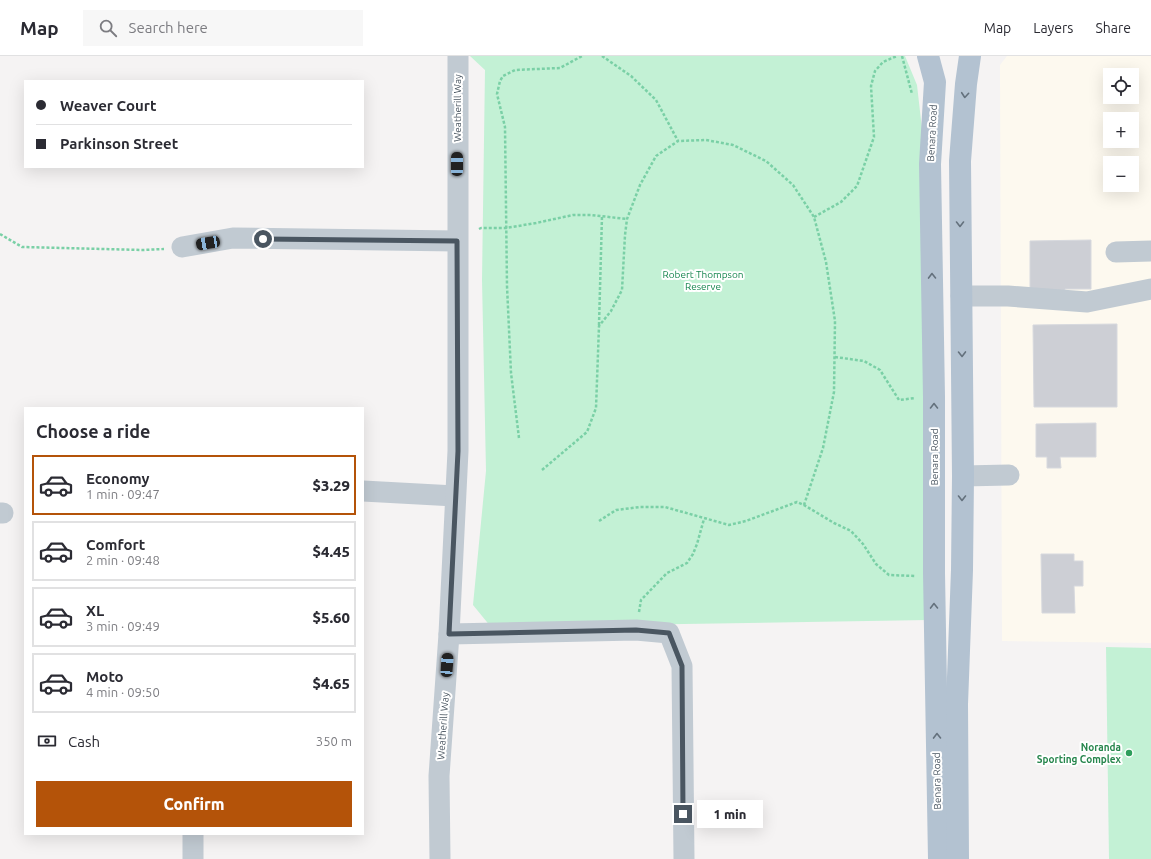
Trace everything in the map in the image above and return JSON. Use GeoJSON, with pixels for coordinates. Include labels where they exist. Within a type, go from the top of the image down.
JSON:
{"type":"FeatureCollection","features":[{"type":"Feature","properties":{"kind":"main road","name":"Benara Road"},"geometry":{"type":"LineString","coordinates":[[928,56],[935,82],[930,164],[934,397],[934,573],[939,859]]}},
{"type":"Feature","properties":{"kind":"main road","name":"Benara Road"},"geometry":{"type":"LineString","coordinates":[[958,859],[956,704],[962,570],[963,476],[960,161],[966,84],[970,56]]}},
{"type":"Feature","properties":{"kind":"street","name":"Weatherill Way"},"geometry":{"type":"LineString","coordinates":[[440,859],[439,776],[449,634],[458,451],[458,56]]}},
{"type":"Feature","properties":{"kind":"street"},"geometry":{"type":"LineString","coordinates":[[182,247],[233,238],[457,241]]}},
{"type":"Feature","properties":{"kind":"street"},"geometry":{"type":"LineString","coordinates":[[1116,252],[1151,252]]}},
{"type":"Feature","properties":{"kind":"street"},"geometry":{"type":"LineString","coordinates":[[961,296],[1008,296],[1087,302],[1151,289]]}},
{"type":"Feature","properties":{"kind":"street"},"geometry":{"type":"LineString","coordinates":[[963,476],[1009,475]]}},
{"type":"Feature","properties":{"kind":"street"},"geometry":{"type":"LineString","coordinates":[[364,491],[455,496]]}},
{"type":"Feature","properties":{"kind":"street"},"geometry":{"type":"LineString","coordinates":[[449,634],[639,631],[669,633],[682,666],[684,859]]}},
{"type":"Feature","properties":{"kind":"street"},"geometry":{"type":"LineString","coordinates":[[193,835],[193,859]]}},
{"type":"Feature","properties":{"kind":"path"},"geometry":{"type":"LineString","coordinates":[[519,438],[511,373],[506,228],[505,126],[497,94],[500,81],[503,76],[515,70],[560,68],[582,56]]}},
{"type":"Feature","properties":{"kind":"path"},"geometry":{"type":"LineString","coordinates":[[602,56],[631,76],[656,100],[678,141]]}},
{"type":"Feature","properties":{"kind":"path"},"geometry":{"type":"LineString","coordinates":[[814,217],[841,202],[857,186],[874,136],[871,86],[875,71],[883,62],[897,56]]}},
{"type":"Feature","properties":{"kind":"path"},"geometry":{"type":"LineString","coordinates":[[599,326],[611,311],[622,290],[625,236],[628,220],[640,185],[656,156],[678,141],[706,140],[733,145],[766,161],[793,185],[814,217],[826,262],[835,321],[834,392],[824,448],[804,505]]}},
{"type":"Feature","properties":{"kind":"path"},"geometry":{"type":"LineString","coordinates":[[457,241],[481,228],[506,228],[573,215],[591,215],[628,220]]}},
{"type":"Feature","properties":{"kind":"path"},"geometry":{"type":"LineString","coordinates":[[542,470],[587,432],[596,408],[602,216]]}},
{"type":"Feature","properties":{"kind":"path"},"geometry":{"type":"LineString","coordinates":[[0,234],[22,247],[142,250],[182,247]]}},
{"type":"Feature","properties":{"kind":"path"},"geometry":{"type":"LineString","coordinates":[[835,357],[864,361],[880,370],[899,400],[919,397]]}},
{"type":"Feature","properties":{"kind":"path"},"geometry":{"type":"LineString","coordinates":[[599,521],[616,510],[640,507],[665,507],[729,525],[746,521],[797,502],[851,531],[864,544],[876,564],[889,575],[922,576],[934,573]]}},
{"type":"Feature","properties":{"kind":"path"},"geometry":{"type":"LineString","coordinates":[[639,631],[639,607],[641,600],[667,573],[687,563],[697,544],[704,519]]}},
{"type":"Feature","properties":{"kind":"shaded area"},"geometry":{"type":"Polygon","coordinates":[[[1007,56],[1151,56],[1151,643],[1002,641],[1000,65],[1007,56]]]}},
{"type":"Feature","properties":{"kind":"green space","name":"Robert Thompson Reserve"},"geometry":{"type":"Polygon","coordinates":[[[470,56],[905,56],[917,85],[922,129],[928,620],[491,627],[473,605],[486,471],[482,280],[485,70],[470,56]]]}},
{"type":"Feature","properties":{"kind":"green space","name":"Noranda Sporting Complex"},"geometry":{"type":"Polygon","coordinates":[[[1106,647],[1151,648],[1151,859],[1109,859],[1106,647]]]}},
{"type":"Feature","properties":{"kind":"building"},"geometry":{"type":"Polygon","coordinates":[[[1091,240],[1091,289],[1065,289],[1065,299],[1030,289],[1030,241],[1091,240]]]}},
{"type":"Feature","properties":{"kind":"building"},"geometry":{"type":"Polygon","coordinates":[[[1117,324],[1117,407],[1034,407],[1033,325],[1117,324]]]}},
{"type":"Feature","properties":{"kind":"building"},"geometry":{"type":"Polygon","coordinates":[[[1096,423],[1096,457],[1060,457],[1061,468],[1047,468],[1047,457],[1036,457],[1036,424],[1096,423]]]}},
{"type":"Feature","properties":{"kind":"building"},"geometry":{"type":"Polygon","coordinates":[[[1041,554],[1074,554],[1074,561],[1083,561],[1083,586],[1074,586],[1075,613],[1042,613],[1041,554]]]}},
{"type":"Feature","properties":{"kind":"place","name":"Noranda Sporting Complex"},"geometry":{"type":"Point","coordinates":[1129,753]}},
{"type":"Feature","properties":{"kind":"route"},"geometry":{"type":"LineString","coordinates":[[263,239],[457,241],[458,451],[449,634],[636,630],[669,633],[682,666],[683,814]]}}]}
